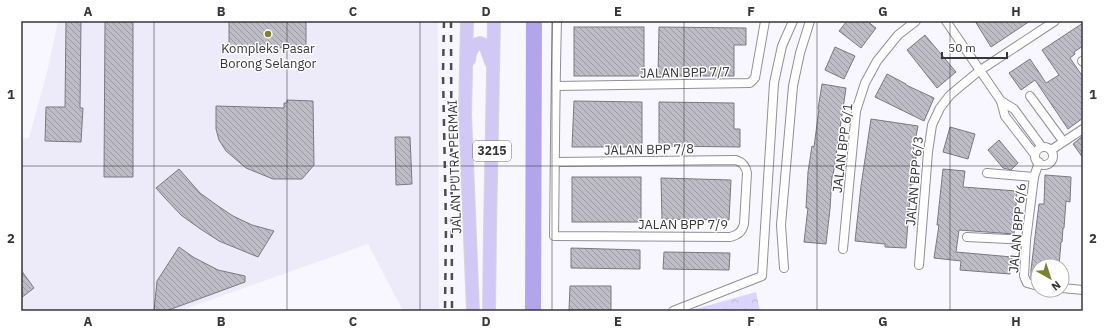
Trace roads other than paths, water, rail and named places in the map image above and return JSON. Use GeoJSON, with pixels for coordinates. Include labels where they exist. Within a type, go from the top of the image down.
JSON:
{"type":"FeatureCollection","features":[{"type":"Feature","properties":{"kind":"main road","name":"JALAN PUTRA PERMAI"},"geometry":{"type":"LineString","coordinates":[[467,21],[465,114],[473,311]]}},
{"type":"Feature","properties":{"kind":"main road","name":"3215"},"geometry":{"type":"LineString","coordinates":[[489,311],[494,21]]}},
{"type":"Feature","properties":{"kind":"main road"},"geometry":{"type":"LineString","coordinates":[[466,77],[470,52],[474,46],[480,43],[485,46],[488,51],[494,72]]}},
{"type":"Feature","properties":{"kind":"street"},"geometry":{"type":"LineString","coordinates":[[555,162],[557,21]]}},
{"type":"Feature","properties":{"kind":"street","name":"JALAN BPP 7/7"},"geometry":{"type":"LineString","coordinates":[[556,86],[750,83],[755,78],[765,21]]}},
{"type":"Feature","properties":{"kind":"street"},"geometry":{"type":"LineString","coordinates":[[673,311],[762,276],[774,83],[782,46],[793,21]]}},
{"type":"Feature","properties":{"kind":"street"},"geometry":{"type":"LineString","coordinates":[[784,268],[781,226],[793,86],[800,53],[810,21]]}},
{"type":"Feature","properties":{"kind":"street","name":"JALAN BPP 6/1"},"geometry":{"type":"LineString","coordinates":[[843,249],[856,111],[865,83],[877,61],[898,35],[916,21]]}},
{"type":"Feature","properties":{"kind":"street"},"geometry":{"type":"LineString","coordinates":[[946,21],[1001,101],[1005,116],[1016,131],[1037,159],[1045,164],[1051,162],[1053,156],[1051,150],[1046,147],[1042,147],[1014,109],[1001,101]]}},
{"type":"Feature","properties":{"kind":"street","name":"JALAN BPP 6/3"},"geometry":{"type":"LineString","coordinates":[[919,265],[928,152],[932,125],[940,108],[950,95],[979,70],[1055,21]]}},
{"type":"Feature","properties":{"kind":"street"},"geometry":{"type":"LineString","coordinates":[[1030,96],[1063,141]]}},
{"type":"Feature","properties":{"kind":"street"},"geometry":{"type":"LineString","coordinates":[[1016,131],[1025,125]]}},
{"type":"Feature","properties":{"kind":"street"},"geometry":{"type":"LineString","coordinates":[[1051,150],[1083,129]]}},
{"type":"Feature","properties":{"kind":"street"},"geometry":{"type":"LineString","coordinates":[[1037,159],[1038,150],[1042,147]]}},
{"type":"Feature","properties":{"kind":"street","name":"JALAN BPP 6/6"},"geometry":{"type":"LineString","coordinates":[[1030,285],[1025,280],[1026,240],[1037,159]]}},
{"type":"Feature","properties":{"kind":"street","name":"JALAN BPP 7/8"},"geometry":{"type":"LineString","coordinates":[[555,162],[736,160],[743,164]]}},
{"type":"Feature","properties":{"kind":"street","name":"JALAN BPP 7/9"},"geometry":{"type":"LineString","coordinates":[[555,162],[554,236],[735,236],[743,229],[744,224],[747,172],[743,164]]}},
{"type":"Feature","properties":{"kind":"street"},"geometry":{"type":"LineString","coordinates":[[987,173],[1034,177]]}},
{"type":"Feature","properties":{"kind":"street"},"geometry":{"type":"LineString","coordinates":[[967,237],[1026,240]]}},
{"type":"Feature","properties":{"kind":"street"},"geometry":{"type":"LineString","coordinates":[[1070,289],[1083,290]]}},
{"type":"Feature","properties":{"kind":"waterway"},"geometry":{"type":"LineString","coordinates":[[533,311],[534,21]]}},
{"type":"Feature","properties":{"kind":"railway"},"geometry":{"type":"LineString","coordinates":[[444,21],[443,74],[446,226],[445,311]]}},
{"type":"Feature","properties":{"kind":"railway"},"geometry":{"type":"LineString","coordinates":[[451,21],[452,311]]}},
{"type":"Feature","properties":{"kind":"place","name":"Kompleks Pasar Borong Selangor"},"geometry":{"type":"Point","coordinates":[268,34]}}]}
